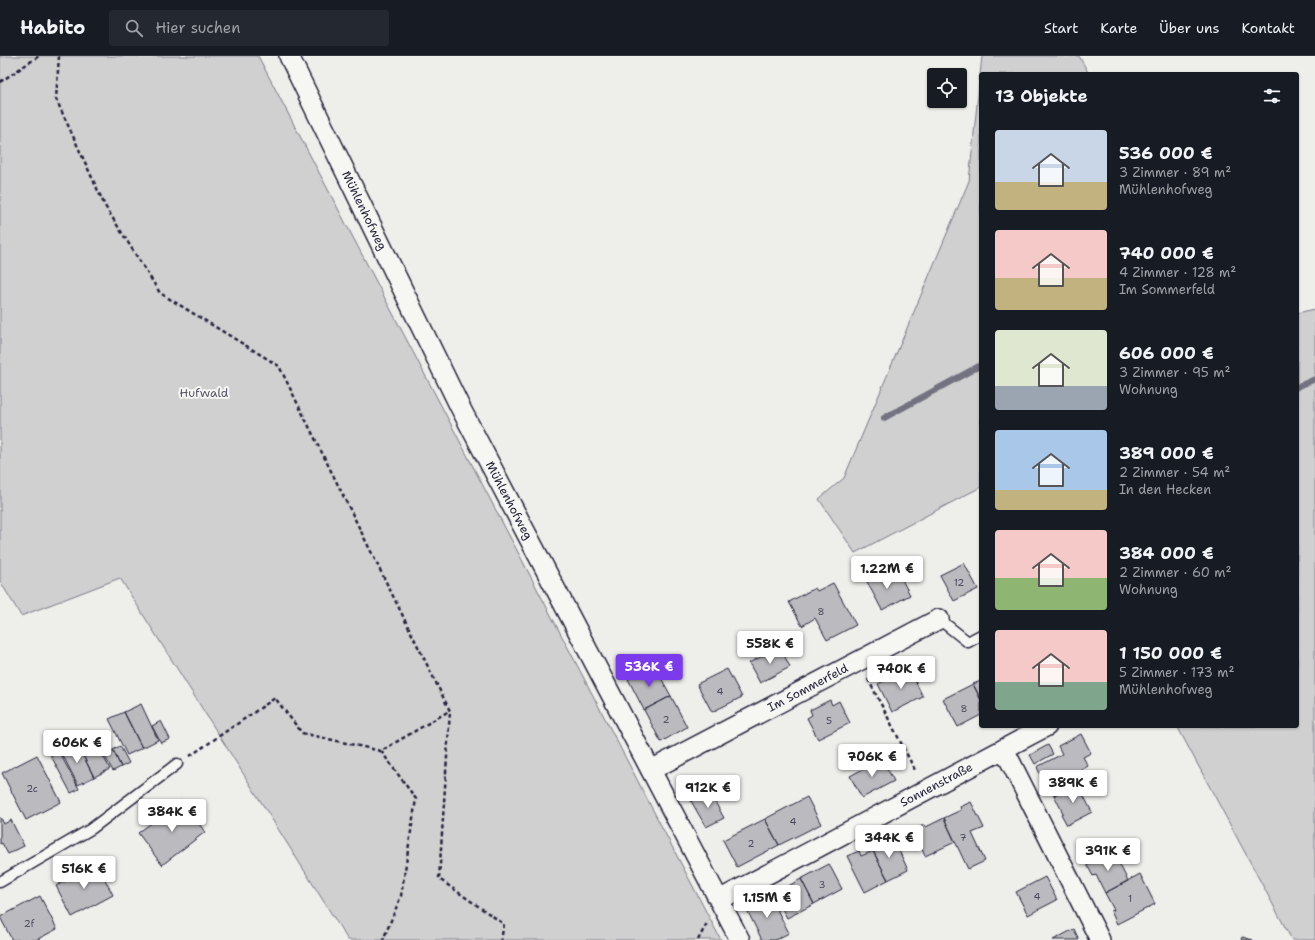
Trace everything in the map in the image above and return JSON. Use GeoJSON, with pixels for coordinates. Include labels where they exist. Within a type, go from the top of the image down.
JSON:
{"type":"FeatureCollection","features":[{"type":"Feature","properties":{"kind":"street","name":"Mühlenhofweg"},"geometry":{"type":"LineString","coordinates":[[289,56],[464,414],[740,940]]}},
{"type":"Feature","properties":{"kind":"street","name":"Im Sommerfeld"},"geometry":{"type":"LineString","coordinates":[[651,770],[939,619]]}},
{"type":"Feature","properties":{"kind":"street","name":"Sonnenstraße"},"geometry":{"type":"LineString","coordinates":[[719,900],[1043,728]]}},
{"type":"Feature","properties":{"kind":"street"},"geometry":{"type":"LineString","coordinates":[[1004,749],[1100,940]]}},
{"type":"Feature","properties":{"kind":"lane","name":"Im Sommerfeld"},"geometry":{"type":"LineString","coordinates":[[939,619],[968,642],[979,636]]}},
{"type":"Feature","properties":{"kind":"lane"},"geometry":{"type":"LineString","coordinates":[[0,882],[91,829],[178,764]]}},
{"type":"Feature","properties":{"kind":"path"},"geometry":{"type":"LineString","coordinates":[[0,82],[39,56]]}},
{"type":"Feature","properties":{"kind":"path"},"geometry":{"type":"LineString","coordinates":[[59,56],[56,99],[105,206],[160,293],[279,366],[450,711],[439,879],[504,924],[501,940]]}},
{"type":"Feature","properties":{"kind":"path"},"geometry":{"type":"LineString","coordinates":[[858,661],[925,790]]}},
{"type":"Feature","properties":{"kind":"path"},"geometry":{"type":"LineString","coordinates":[[178,764],[275,698],[302,732],[381,751],[416,799],[401,896],[383,940]]}},
{"type":"Feature","properties":{"kind":"path"},"geometry":{"type":"LineString","coordinates":[[381,751],[450,711]]}},
{"type":"Feature","properties":{"kind":"green space","name":"Hufwald"},"geometry":{"type":"Polygon","coordinates":[[[0,56],[258,56],[721,940],[348,940],[120,578],[21,616],[0,581],[0,56]]]}},
{"type":"Feature","properties":{"kind":"green space"},"geometry":{"type":"Polygon","coordinates":[[[982,56],[1079,56],[1088,72],[980,72],[982,56]]]}},
{"type":"Feature","properties":{"kind":"green space"},"geometry":{"type":"Polygon","coordinates":[[[979,85],[979,488],[855,553],[819,499],[844,478],[969,181],[979,85]]]}},
{"type":"Feature","properties":{"kind":"green space"},"geometry":{"type":"Polygon","coordinates":[[[1315,309],[1315,940],[1292,940],[1178,728],[1299,728],[1299,313],[1315,309]]]}},
{"type":"Feature","properties":{"kind":"building"},"geometry":{"type":"Polygon","coordinates":[[[964,563],[978,589],[954,601],[940,575],[964,563]]]}},
{"type":"Feature","properties":{"kind":"building"},"geometry":{"type":"Polygon","coordinates":[[[877,571],[883,582],[899,574],[910,595],[882,610],[865,578],[877,571]]]}},
{"type":"Feature","properties":{"kind":"building"},"geometry":{"type":"Polygon","coordinates":[[[833,583],[856,625],[827,640],[815,618],[802,626],[789,602],[815,588],[817,591],[833,583]]]}},
{"type":"Feature","properties":{"kind":"building"},"geometry":{"type":"Polygon","coordinates":[[[780,647],[790,667],[760,683],[749,663],[780,647]]]}},
{"type":"Feature","properties":{"kind":"building"},"geometry":{"type":"Polygon","coordinates":[[[654,665],[671,696],[644,710],[628,679],[654,665]]]}},
{"type":"Feature","properties":{"kind":"building"},"geometry":{"type":"Polygon","coordinates":[[[909,668],[923,697],[892,712],[878,684],[909,668]]]}},
{"type":"Feature","properties":{"kind":"building"},"geometry":{"type":"Polygon","coordinates":[[[727,669],[742,697],[712,712],[697,684],[727,669]]]}},
{"type":"Feature","properties":{"kind":"building"},"geometry":{"type":"Polygon","coordinates":[[[979,682],[979,696],[973,684],[979,682]]]}},
{"type":"Feature","properties":{"kind":"building"},"geometry":{"type":"Polygon","coordinates":[[[973,684],[979,696],[979,716],[958,727],[943,699],[973,684]]]}},
{"type":"Feature","properties":{"kind":"building"},"geometry":{"type":"Polygon","coordinates":[[[671,696],[687,727],[661,742],[644,710],[671,696]]]}},
{"type":"Feature","properties":{"kind":"building"},"geometry":{"type":"Polygon","coordinates":[[[830,700],[832,705],[839,701],[850,723],[818,739],[807,718],[812,715],[810,710],[830,700]]]}},
{"type":"Feature","properties":{"kind":"building"},"geometry":{"type":"Polygon","coordinates":[[[141,704],[158,740],[142,748],[124,712],[141,704]]]}},
{"type":"Feature","properties":{"kind":"building"},"geometry":{"type":"Polygon","coordinates":[[[124,712],[142,748],[127,755],[109,719],[124,712]]]}},
{"type":"Feature","properties":{"kind":"building"},"geometry":{"type":"Polygon","coordinates":[[[161,721],[170,739],[161,743],[152,726],[161,721]]]}},
{"type":"Feature","properties":{"kind":"building"},"geometry":{"type":"Polygon","coordinates":[[[91,734],[110,769],[94,777],[76,742],[91,734]]]}},
{"type":"Feature","properties":{"kind":"building"},"geometry":{"type":"Polygon","coordinates":[[[1081,734],[1091,753],[1083,757],[1088,766],[1072,775],[1077,783],[1054,795],[1045,777],[1042,779],[1037,767],[1062,754],[1058,746],[1081,734]]]}},
{"type":"Feature","properties":{"kind":"building"},"geometry":{"type":"Polygon","coordinates":[[[76,742],[94,777],[78,785],[60,750],[76,742]]]}},
{"type":"Feature","properties":{"kind":"building"},"geometry":{"type":"Polygon","coordinates":[[[1048,745],[1053,754],[1035,764],[1030,755],[1048,745]]]}},
{"type":"Feature","properties":{"kind":"building"},"geometry":{"type":"Polygon","coordinates":[[[120,746],[129,763],[121,767],[113,750],[120,746]]]}},
{"type":"Feature","properties":{"kind":"building"},"geometry":{"type":"Polygon","coordinates":[[[58,750],[79,789],[71,793],[50,754],[58,750]]]}},
{"type":"Feature","properties":{"kind":"building"},"geometry":{"type":"Polygon","coordinates":[[[113,750],[121,767],[113,771],[104,755],[113,750]]]}},
{"type":"Feature","properties":{"kind":"building"},"geometry":{"type":"Polygon","coordinates":[[[37,755],[61,802],[26,820],[2,773],[37,755]]]}},
{"type":"Feature","properties":{"kind":"building"},"geometry":{"type":"Polygon","coordinates":[[[882,759],[894,781],[862,798],[850,776],[882,759]]]}},
{"type":"Feature","properties":{"kind":"building"},"geometry":{"type":"Polygon","coordinates":[[[1077,783],[1092,812],[1067,825],[1054,795],[1077,783]]]}},
{"type":"Feature","properties":{"kind":"building"},"geometry":{"type":"Polygon","coordinates":[[[709,791],[724,818],[706,827],[691,801],[709,791]]]}},
{"type":"Feature","properties":{"kind":"building"},"geometry":{"type":"Polygon","coordinates":[[[807,797],[821,824],[779,845],[765,819],[807,797]]]}},
{"type":"Feature","properties":{"kind":"building"},"geometry":{"type":"Polygon","coordinates":[[[182,800],[205,832],[162,865],[138,833],[182,800]]]}},
{"type":"Feature","properties":{"kind":"building"},"geometry":{"type":"Polygon","coordinates":[[[971,802],[984,828],[972,833],[985,861],[968,869],[944,818],[961,810],[960,807],[971,802]]]}},
{"type":"Feature","properties":{"kind":"building"},"geometry":{"type":"Polygon","coordinates":[[[0,818],[4,824],[11,820],[24,846],[8,854],[2,843],[0,844],[0,818]]]}},
{"type":"Feature","properties":{"kind":"building"},"geometry":{"type":"Polygon","coordinates":[[[944,818],[955,842],[925,856],[913,830],[924,825],[926,827],[944,818]]]}},
{"type":"Feature","properties":{"kind":"building"},"geometry":{"type":"Polygon","coordinates":[[[765,819],[779,845],[737,867],[723,840],[765,819]]]}},
{"type":"Feature","properties":{"kind":"building"},"geometry":{"type":"Polygon","coordinates":[[[894,840],[908,870],[888,880],[870,845],[878,841],[884,845],[894,840]]]}},
{"type":"Feature","properties":{"kind":"building"},"geometry":{"type":"Polygon","coordinates":[[[859,851],[861,856],[873,851],[888,880],[865,892],[847,856],[859,851]]]}},
{"type":"Feature","properties":{"kind":"building"},"geometry":{"type":"Polygon","coordinates":[[[1113,851],[1128,881],[1105,893],[1096,875],[1093,876],[1087,865],[1113,851]]]}},
{"type":"Feature","properties":{"kind":"building"},"geometry":{"type":"Polygon","coordinates":[[[97,864],[113,895],[72,917],[56,886],[97,864]]]}},
{"type":"Feature","properties":{"kind":"building"},"geometry":{"type":"Polygon","coordinates":[[[829,864],[842,889],[814,904],[801,879],[829,864]]]}},
{"type":"Feature","properties":{"kind":"building"},"geometry":{"type":"Polygon","coordinates":[[[1140,874],[1155,904],[1117,924],[1111,911],[1114,910],[1105,893],[1140,874]]]}},
{"type":"Feature","properties":{"kind":"building"},"geometry":{"type":"Polygon","coordinates":[[[1045,877],[1057,900],[1028,915],[1016,892],[1045,877]]]}},
{"type":"Feature","properties":{"kind":"building"},"geometry":{"type":"Polygon","coordinates":[[[801,879],[814,904],[787,918],[774,894],[801,879]]]}},
{"type":"Feature","properties":{"kind":"building"},"geometry":{"type":"Polygon","coordinates":[[[769,894],[789,933],[775,940],[762,940],[745,906],[769,894]]]}},
{"type":"Feature","properties":{"kind":"building"},"geometry":{"type":"Polygon","coordinates":[[[40,896],[57,929],[36,940],[12,940],[0,917],[40,896]]]}},
{"type":"Feature","properties":{"kind":"building"},"geometry":{"type":"Polygon","coordinates":[[[1074,929],[1079,940],[1053,940],[1074,929]]]}},
{"type":"Feature","properties":{"kind":"building"},"geometry":{"type":"Polygon","coordinates":[[[1242,937],[1253,940],[1241,940],[1242,937]]]}},
{"type":"Feature","properties":{"kind":"waterway"},"geometry":{"type":"LineString","coordinates":[[884,418],[979,366]]}},
{"type":"Feature","properties":{"kind":"waterway"},"geometry":{"type":"LineString","coordinates":[[1299,386],[1315,379]]}}]}
